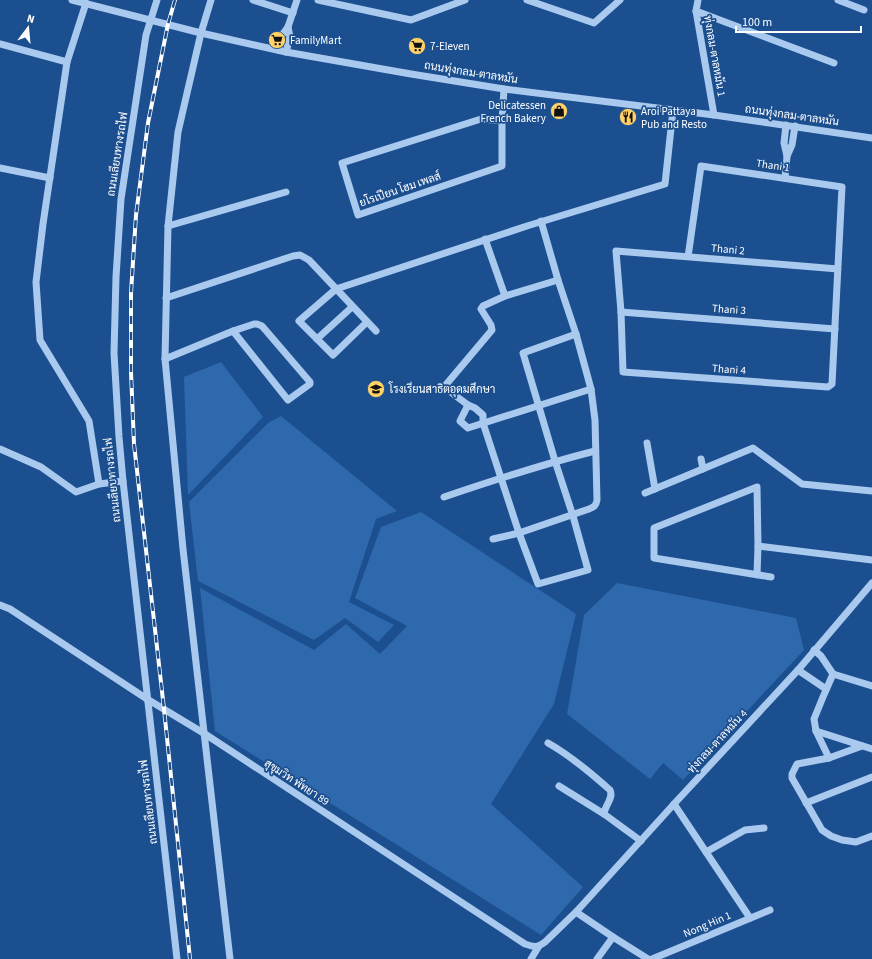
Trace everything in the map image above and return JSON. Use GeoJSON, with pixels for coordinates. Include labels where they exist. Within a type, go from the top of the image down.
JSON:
{"type":"FeatureCollection","features":[{"type":"Feature","properties":{"kind":"street","name":"ถนนทุ่งกลม-ตาลหมัน"},"geometry":{"type":"LineString","coordinates":[[72,0],[201,33],[286,52],[504,89],[714,115],[872,138]]}},
{"type":"Feature","properties":{"kind":"street","name":"ถนนเลียบทางรถไฟ"},"geometry":{"type":"LineString","coordinates":[[157,0],[146,35],[121,199],[116,276],[114,354],[123,481],[177,959]]}},
{"type":"Feature","properties":{"kind":"street"},"geometry":{"type":"LineString","coordinates":[[211,0],[201,33],[178,132],[168,226],[165,359],[183,549],[230,959]]}},
{"type":"Feature","properties":{"kind":"street"},"geometry":{"type":"LineString","coordinates":[[254,0],[292,13]]}},
{"type":"Feature","properties":{"kind":"street"},"geometry":{"type":"LineString","coordinates":[[278,50],[282,35],[288,27],[297,0]]}},
{"type":"Feature","properties":{"kind":"street"},"geometry":{"type":"LineString","coordinates":[[318,0],[411,20],[465,0]]}},
{"type":"Feature","properties":{"kind":"street"},"geometry":{"type":"LineString","coordinates":[[527,0],[594,23],[620,0]]}},
{"type":"Feature","properties":{"kind":"street","name":"ทุ่งกลม-ตาลหมัน 1"},"geometry":{"type":"LineString","coordinates":[[698,0],[696,11],[714,115]]}},
{"type":"Feature","properties":{"kind":"street"},"geometry":{"type":"LineString","coordinates":[[838,0],[864,10]]}},
{"type":"Feature","properties":{"kind":"street"},"geometry":{"type":"LineString","coordinates":[[86,3],[67,62],[36,282],[40,340],[89,421],[99,484]]}},
{"type":"Feature","properties":{"kind":"street"},"geometry":{"type":"LineString","coordinates":[[696,11],[834,64]]}},
{"type":"Feature","properties":{"kind":"street"},"geometry":{"type":"LineString","coordinates":[[286,52],[290,37],[288,27]]}},
{"type":"Feature","properties":{"kind":"street"},"geometry":{"type":"LineString","coordinates":[[0,44],[67,62]]}},
{"type":"Feature","properties":{"kind":"street","name":"ยโรเปียน โฮม เพลส์"},"geometry":{"type":"LineString","coordinates":[[502,121],[481,119],[342,163],[358,215],[502,166],[504,89]]}},
{"type":"Feature","properties":{"kind":"street"},"geometry":{"type":"LineString","coordinates":[[367,322],[333,355],[299,321],[336,289],[541,221],[665,184],[673,110]]}},
{"type":"Feature","properties":{"kind":"street"},"geometry":{"type":"LineString","coordinates":[[786,125],[784,143],[787,156]]}},
{"type":"Feature","properties":{"kind":"street"},"geometry":{"type":"LineString","coordinates":[[784,178],[787,156],[792,145],[795,126]]}},
{"type":"Feature","properties":{"kind":"street","name":"Thani 1"},"geometry":{"type":"LineString","coordinates":[[688,256],[701,166],[842,187],[838,269]]}},
{"type":"Feature","properties":{"kind":"street"},"geometry":{"type":"LineString","coordinates":[[0,168],[50,178]]}},
{"type":"Feature","properties":{"kind":"street"},"geometry":{"type":"LineString","coordinates":[[168,226],[286,192]]}},
{"type":"Feature","properties":{"kind":"street"},"geometry":{"type":"LineString","coordinates":[[493,539],[519,533],[589,510],[594,507],[597,500],[595,420],[591,390],[576,334],[558,280],[541,221]]}},
{"type":"Feature","properties":{"kind":"street"},"geometry":{"type":"LineString","coordinates":[[485,240],[505,296]]}},
{"type":"Feature","properties":{"kind":"street","name":"Thani 2"},"geometry":{"type":"LineString","coordinates":[[621,312],[616,251],[838,269]]}},
{"type":"Feature","properties":{"kind":"street"},"geometry":{"type":"LineString","coordinates":[[166,298],[300,254],[309,260],[376,331]]}},
{"type":"Feature","properties":{"kind":"street"},"geometry":{"type":"LineString","coordinates":[[835,328],[838,269]]}},
{"type":"Feature","properties":{"kind":"street"},"geometry":{"type":"LineString","coordinates":[[558,280],[505,296],[483,306],[481,309],[491,325],[492,330],[444,386],[483,415],[483,423],[519,533],[538,584],[588,570],[554,462],[523,353],[576,334]]}},
{"type":"Feature","properties":{"kind":"street"},"geometry":{"type":"LineString","coordinates":[[318,339],[352,306]]}},
{"type":"Feature","properties":{"kind":"street","name":"Thani 3"},"geometry":{"type":"LineString","coordinates":[[621,312],[835,328]]}},
{"type":"Feature","properties":{"kind":"street","name":"Thani 4"},"geometry":{"type":"LineString","coordinates":[[621,312],[623,372],[828,387],[832,384],[835,328]]}},
{"type":"Feature","properties":{"kind":"street"},"geometry":{"type":"LineString","coordinates":[[165,359],[233,332],[257,324],[262,326],[310,382],[310,384],[288,400],[233,332]]}},
{"type":"Feature","properties":{"kind":"street"},"geometry":{"type":"LineString","coordinates":[[468,405],[460,421],[468,428],[538,405],[591,390]]}},
{"type":"Feature","properties":{"kind":"street"},"geometry":{"type":"LineString","coordinates":[[647,443],[655,489]]}},
{"type":"Feature","properties":{"kind":"street"},"geometry":{"type":"LineString","coordinates":[[645,493],[753,448],[802,484],[872,491]]}},
{"type":"Feature","properties":{"kind":"street"},"geometry":{"type":"LineString","coordinates":[[0,449],[41,466],[76,492],[99,484],[123,481]]}},
{"type":"Feature","properties":{"kind":"street"},"geometry":{"type":"LineString","coordinates":[[444,497],[501,478],[595,451]]}},
{"type":"Feature","properties":{"kind":"street"},"geometry":{"type":"LineString","coordinates":[[701,459],[703,469]]}},
{"type":"Feature","properties":{"kind":"street"},"geometry":{"type":"LineString","coordinates":[[757,575],[757,487],[654,528],[654,558],[757,575],[771,577]]}},
{"type":"Feature","properties":{"kind":"street"},"geometry":{"type":"LineString","coordinates":[[758,546],[872,560]]}},
{"type":"Feature","properties":{"kind":"street","name":"ทุ่งกลม-ตาลหมัน 4"},"geometry":{"type":"LineString","coordinates":[[576,912],[798,670],[872,583]]}},
{"type":"Feature","properties":{"kind":"street","name":"สุขุมวิท พัทยา 89"},"geometry":{"type":"LineString","coordinates":[[0,605],[10,609],[147,699],[205,734],[525,944],[533,947],[539,946]]}},
{"type":"Feature","properties":{"kind":"street"},"geometry":{"type":"LineString","coordinates":[[814,650],[821,656],[834,674],[872,686]]}},
{"type":"Feature","properties":{"kind":"street"},"geometry":{"type":"LineString","coordinates":[[798,670],[826,689]]}},
{"type":"Feature","properties":{"kind":"street"},"geometry":{"type":"LineString","coordinates":[[829,758],[816,731],[814,719],[826,689],[834,674]]}},
{"type":"Feature","properties":{"kind":"street"},"geometry":{"type":"LineString","coordinates":[[816,731],[872,749]]}},
{"type":"Feature","properties":{"kind":"street"},"geometry":{"type":"LineString","coordinates":[[548,743],[579,763],[612,792],[612,796],[604,811],[604,814]]}},
{"type":"Feature","properties":{"kind":"street"},"geometry":{"type":"LineString","coordinates":[[862,746],[829,758],[798,764],[792,774],[792,778],[822,830],[831,836],[842,840],[856,842],[872,836]]}},
{"type":"Feature","properties":{"kind":"street"},"geometry":{"type":"LineString","coordinates":[[806,804],[872,777]]}},
{"type":"Feature","properties":{"kind":"street"},"geometry":{"type":"LineString","coordinates":[[559,786],[604,814],[641,841]]}},
{"type":"Feature","properties":{"kind":"street"},"geometry":{"type":"LineString","coordinates":[[674,804],[750,918]]}},
{"type":"Feature","properties":{"kind":"street"},"geometry":{"type":"LineString","coordinates":[[706,852],[745,830],[764,828]]}},
{"type":"Feature","properties":{"kind":"street","name":"Nong Hin 1"},"geometry":{"type":"LineString","coordinates":[[652,959],[770,910]]}},
{"type":"Feature","properties":{"kind":"street"},"geometry":{"type":"LineString","coordinates":[[531,959],[539,946],[576,912],[648,959]]}},
{"type":"Feature","properties":{"kind":"street"},"geometry":{"type":"LineString","coordinates":[[597,959],[613,937]]}},
{"type":"Feature","properties":{"kind":"shaded area"},"geometry":{"type":"Polygon","coordinates":[[[221,362],[263,417],[188,495],[184,377],[221,362]]]}},
{"type":"Feature","properties":{"kind":"shaded area"},"geometry":{"type":"Polygon","coordinates":[[[281,416],[397,511],[376,519],[349,602],[394,625],[378,642],[345,618],[314,640],[198,581],[189,502],[268,423],[281,416]]]}},
{"type":"Feature","properties":{"kind":"shaded area"},"geometry":{"type":"Polygon","coordinates":[[[421,512],[576,614],[554,704],[491,804],[583,887],[541,935],[215,731],[200,588],[314,650],[346,624],[380,654],[407,626],[355,598],[381,527],[421,512]]]}},
{"type":"Feature","properties":{"kind":"shaded area"},"geometry":{"type":"Polygon","coordinates":[[[617,583],[796,618],[804,650],[683,780],[663,763],[650,779],[567,714],[584,615],[617,583]]]}},
{"type":"Feature","properties":{"kind":"railway"},"geometry":{"type":"LineString","coordinates":[[175,0],[168,24],[148,123],[136,215],[131,293],[131,372],[134,444],[190,959]]}},
{"type":"Feature","properties":{"kind":"place","name":"FamilyMart"},"geometry":{"type":"Point","coordinates":[277,40]}},
{"type":"Feature","properties":{"kind":"place","name":"7-Eleven"},"geometry":{"type":"Point","coordinates":[417,46]}},
{"type":"Feature","properties":{"kind":"place","name":"Delicatessen French Bakery"},"geometry":{"type":"Point","coordinates":[559,111]}},
{"type":"Feature","properties":{"kind":"place","name":"Aroi Pattaya Pub and Resto"},"geometry":{"type":"Point","coordinates":[628,117]}},
{"type":"Feature","properties":{"kind":"place","name":"โรงเรียนสาธิตอุดมศึกษา"},"geometry":{"type":"Point","coordinates":[376,389]}}]}
